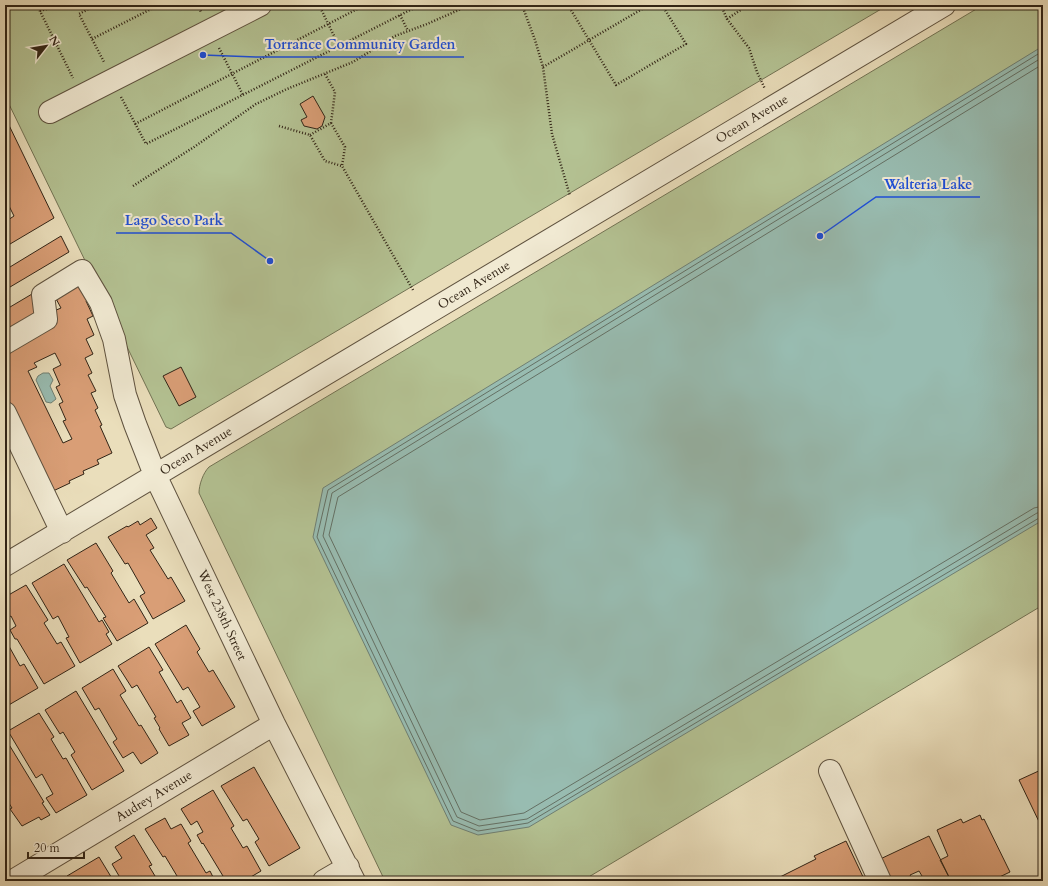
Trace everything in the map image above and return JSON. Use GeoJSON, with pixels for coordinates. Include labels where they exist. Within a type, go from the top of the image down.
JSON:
{"type":"FeatureCollection","features":[{"type":"Feature","properties":{"kind":"street"},"geometry":{"type":"LineString","coordinates":[[50,112],[260,5]]}},
{"type":"Feature","properties":{"kind":"street","name":"Ocean Avenue"},"geometry":{"type":"LineString","coordinates":[[5,565],[944,5]]}},
{"type":"Feature","properties":{"kind":"street","name":"West 238th Street"},"geometry":{"type":"LineString","coordinates":[[5,343],[46,319],[43,295],[82,271],[101,303],[114,339],[125,395],[155,476],[274,724],[351,874]]}},
{"type":"Feature","properties":{"kind":"street"},"geometry":{"type":"LineString","coordinates":[[5,413],[62,532]]}},
{"type":"Feature","properties":{"kind":"street","name":"Audrey Avenue"},"geometry":{"type":"LineString","coordinates":[[13,881],[274,724]]}},
{"type":"Feature","properties":{"kind":"street"},"geometry":{"type":"LineString","coordinates":[[830,771],[880,881]]}},
{"type":"Feature","properties":{"kind":"street"},"geometry":{"type":"LineString","coordinates":[[324,881],[351,874]]}},
{"type":"Feature","properties":{"kind":"path"},"geometry":{"type":"LineString","coordinates":[[37,5],[82,96]]}},
{"type":"Feature","properties":{"kind":"path"},"geometry":{"type":"LineString","coordinates":[[40,11],[60,5]]}},
{"type":"Feature","properties":{"kind":"path"},"geometry":{"type":"LineString","coordinates":[[96,5],[79,14],[146,144],[420,5]]}},
{"type":"Feature","properties":{"kind":"path"},"geometry":{"type":"LineString","coordinates":[[92,39],[159,5]]}},
{"type":"Feature","properties":{"kind":"path"},"geometry":{"type":"LineString","coordinates":[[319,5],[339,46]]}},
{"type":"Feature","properties":{"kind":"path"},"geometry":{"type":"LineString","coordinates":[[135,124],[365,5]]}},
{"type":"Feature","properties":{"kind":"path"},"geometry":{"type":"LineString","coordinates":[[133,186],[194,147],[256,104],[286,89],[353,62],[395,36],[408,32],[470,5]]}},
{"type":"Feature","properties":{"kind":"path"},"geometry":{"type":"LineString","coordinates":[[522,5],[543,67],[552,134],[570,196]]}},
{"type":"Feature","properties":{"kind":"path"},"geometry":{"type":"LineString","coordinates":[[568,5],[616,85],[686,44],[662,5]]}},
{"type":"Feature","properties":{"kind":"path"},"geometry":{"type":"LineString","coordinates":[[543,67],[649,5]]}},
{"type":"Feature","properties":{"kind":"path"},"geometry":{"type":"LineString","coordinates":[[721,5],[728,19],[749,48],[757,72],[774,106]]}},
{"type":"Feature","properties":{"kind":"path"},"geometry":{"type":"LineString","coordinates":[[728,19],[748,5]]}},
{"type":"Feature","properties":{"kind":"path"},"geometry":{"type":"LineString","coordinates":[[400,15],[408,32]]}},
{"type":"Feature","properties":{"kind":"path"},"geometry":{"type":"LineString","coordinates":[[325,74],[335,92],[331,123],[345,147],[342,166],[413,290]]}},
{"type":"Feature","properties":{"kind":"path"},"geometry":{"type":"LineString","coordinates":[[310,135],[331,123]]}},
{"type":"Feature","properties":{"kind":"path"},"geometry":{"type":"LineString","coordinates":[[279,126],[310,135],[325,161],[342,166]]}},
{"type":"Feature","properties":{"kind":"green space"},"geometry":{"type":"Polygon","coordinates":[[[5,5],[888,5],[171,429],[166,427],[5,96],[5,5]]]}},
{"type":"Feature","properties":{"kind":"green space"},"geometry":{"type":"Polygon","coordinates":[[[983,5],[1043,5],[1043,605],[582,881],[385,881],[199,493],[205,472],[209,467],[983,5]]]}},
{"type":"Feature","properties":{"kind":"water"},"geometry":{"type":"Polygon","coordinates":[[[1043,46],[1043,520],[529,827],[478,835],[451,825],[313,537],[323,488],[1043,46]]]}},
{"type":"Feature","properties":{"kind":"water"},"geometry":{"type":"Polygon","coordinates":[[[43,373],[49,373],[53,380],[50,386],[56,399],[51,403],[46,402],[36,380],[38,376],[43,373]]]}},
{"type":"Feature","properties":{"kind":"building"},"geometry":{"type":"Polygon","coordinates":[[[313,96],[325,117],[322,126],[317,129],[304,126],[301,120],[307,117],[300,104],[313,96]]]}},
{"type":"Feature","properties":{"kind":"building"},"geometry":{"type":"Polygon","coordinates":[[[5,117],[54,218],[5,247],[5,222],[14,216],[5,198],[5,117]]]}},
{"type":"Feature","properties":{"kind":"building"},"geometry":{"type":"Polygon","coordinates":[[[61,236],[69,252],[5,290],[5,270],[61,236]]]}},
{"type":"Feature","properties":{"kind":"building"},"geometry":{"type":"Polygon","coordinates":[[[82,282],[91,299],[86,301],[93,316],[87,319],[94,335],[86,339],[93,354],[85,358],[92,373],[88,375],[96,391],[91,393],[98,408],[95,410],[102,425],[100,426],[112,453],[97,460],[99,464],[83,471],[84,474],[69,481],[70,483],[51,492],[5,396],[5,354],[21,341],[55,325],[51,317],[54,311],[61,308],[54,295],[82,282]],[[55,353],[34,363],[37,367],[28,371],[63,443],[72,439],[63,421],[66,420],[59,404],[63,402],[56,387],[60,385],[53,369],[61,365],[55,353]]]}},
{"type":"Feature","properties":{"kind":"building"},"geometry":{"type":"Polygon","coordinates":[[[32,294],[42,310],[5,332],[5,310],[32,294]]]}},
{"type":"Feature","properties":{"kind":"building"},"geometry":{"type":"Polygon","coordinates":[[[181,367],[196,397],[179,406],[163,376],[181,367]]]}},
{"type":"Feature","properties":{"kind":"building"},"geometry":{"type":"Polygon","coordinates":[[[151,518],[157,528],[146,535],[154,548],[150,550],[168,579],[171,577],[185,601],[153,619],[140,596],[145,593],[128,563],[125,564],[108,537],[138,521],[140,525],[151,518]]]}},
{"type":"Feature","properties":{"kind":"building"},"geometry":{"type":"Polygon","coordinates":[[[96,543],[113,571],[111,573],[129,603],[134,599],[148,623],[117,641],[103,618],[106,617],[87,587],[85,588],[67,560],[96,543]]]}},
{"type":"Feature","properties":{"kind":"building"},"geometry":{"type":"Polygon","coordinates":[[[64,564],[99,622],[102,620],[109,632],[106,634],[112,644],[80,663],[66,638],[69,637],[58,616],[53,619],[32,583],[64,564]]]}},
{"type":"Feature","properties":{"kind":"building"},"geometry":{"type":"Polygon","coordinates":[[[26,585],[48,620],[44,623],[57,644],[61,642],[75,666],[44,684],[10,630],[16,626],[11,616],[5,619],[5,597],[26,585]]]}},
{"type":"Feature","properties":{"kind":"building"},"geometry":{"type":"Polygon","coordinates":[[[186,625],[200,649],[197,652],[209,672],[213,670],[235,707],[202,726],[193,711],[200,707],[188,687],[183,690],[155,644],[186,625]]]}},
{"type":"Feature","properties":{"kind":"building"},"geometry":{"type":"Polygon","coordinates":[[[5,639],[20,666],[24,664],[38,688],[7,706],[5,703],[5,639]]]}},
{"type":"Feature","properties":{"kind":"building"},"geometry":{"type":"Polygon","coordinates":[[[149,647],[163,670],[159,672],[177,703],[181,700],[191,718],[182,723],[189,735],[169,746],[154,718],[156,717],[137,685],[132,688],[118,666],[149,647]]]}},
{"type":"Feature","properties":{"kind":"building"},"geometry":{"type":"Polygon","coordinates":[[[113,669],[126,691],[120,695],[158,753],[141,764],[133,752],[123,758],[113,742],[117,739],[99,708],[95,710],[82,688],[113,669]]]}},
{"type":"Feature","properties":{"kind":"building"},"geometry":{"type":"Polygon","coordinates":[[[76,691],[124,771],[92,790],[71,755],[75,752],[63,732],[60,734],[45,710],[76,691]]]}},
{"type":"Feature","properties":{"kind":"building"},"geometry":{"type":"Polygon","coordinates":[[[39,713],[54,737],[51,739],[63,759],[66,758],[87,795],[56,813],[46,798],[53,794],[42,774],[36,778],[8,731],[39,713]]]}},
{"type":"Feature","properties":{"kind":"building"},"geometry":{"type":"Polygon","coordinates":[[[5,738],[44,802],[42,803],[50,815],[41,820],[39,817],[22,826],[10,809],[12,808],[5,797],[5,738]]]}},
{"type":"Feature","properties":{"kind":"building"},"geometry":{"type":"Polygon","coordinates":[[[254,767],[300,848],[269,866],[255,842],[259,839],[247,819],[243,821],[221,786],[254,767]]]}},
{"type":"Feature","properties":{"kind":"building"},"geometry":{"type":"Polygon","coordinates":[[[1043,769],[1043,830],[1019,780],[1043,769]]]}},
{"type":"Feature","properties":{"kind":"building"},"geometry":{"type":"Polygon","coordinates":[[[213,790],[234,826],[231,828],[243,848],[247,846],[261,871],[244,881],[226,881],[197,835],[203,832],[197,821],[191,825],[181,809],[213,790]]]}},
{"type":"Feature","properties":{"kind":"building"},"geometry":{"type":"Polygon","coordinates":[[[980,815],[982,820],[984,819],[1010,872],[991,881],[951,881],[940,860],[948,856],[937,830],[961,819],[963,823],[980,815]]]}},
{"type":"Feature","properties":{"kind":"building"},"geometry":{"type":"Polygon","coordinates":[[[165,818],[171,829],[181,824],[191,841],[188,843],[206,873],[210,871],[215,881],[180,881],[165,856],[163,857],[145,829],[165,818]]]}},
{"type":"Feature","properties":{"kind":"building"},"geometry":{"type":"Polygon","coordinates":[[[134,835],[152,865],[149,866],[158,881],[128,881],[126,879],[122,881],[112,864],[122,858],[115,847],[134,835]]]}},
{"type":"Feature","properties":{"kind":"building"},"geometry":{"type":"Polygon","coordinates":[[[929,836],[951,881],[925,881],[919,871],[910,875],[913,881],[885,881],[876,861],[929,836]]]}},
{"type":"Feature","properties":{"kind":"building"},"geometry":{"type":"Polygon","coordinates":[[[846,841],[865,881],[782,881],[780,877],[816,859],[814,856],[846,841]]]}},
{"type":"Feature","properties":{"kind":"building"},"geometry":{"type":"Polygon","coordinates":[[[99,857],[113,880],[70,881],[67,876],[99,857]]]}},
{"type":"Feature","properties":{"kind":"place","name":"Torrance Community Garden"},"geometry":{"type":"Point","coordinates":[203,55]}},
{"type":"Feature","properties":{"kind":"place","name":"Walteria Lake"},"geometry":{"type":"Point","coordinates":[820,236]}},
{"type":"Feature","properties":{"kind":"place","name":"Lago Seco Park"},"geometry":{"type":"Point","coordinates":[270,261]}}]}
